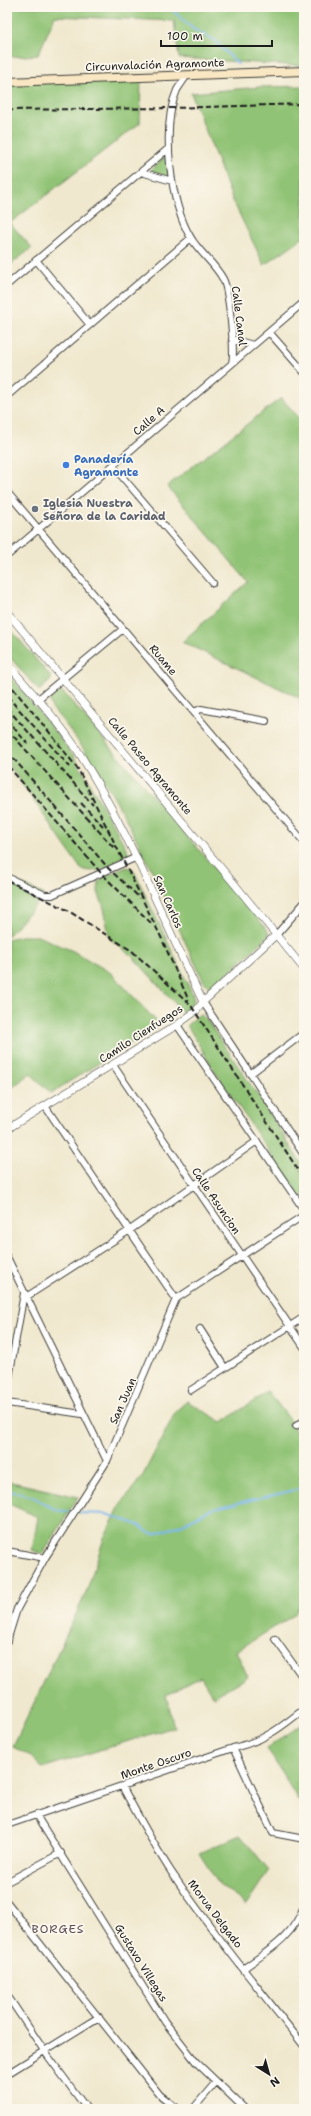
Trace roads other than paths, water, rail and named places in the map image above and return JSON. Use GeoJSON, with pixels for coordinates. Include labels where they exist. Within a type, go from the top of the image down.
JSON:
{"type":"FeatureCollection","features":[{"type":"Feature","properties":{"kind":"main road","name":"Circunvalación Agramonte"},"geometry":{"type":"LineString","coordinates":[[7,82],[304,71]]}},
{"type":"Feature","properties":{"kind":"street","name":"Calle Canal"},"geometry":{"type":"LineString","coordinates":[[187,75],[178,90],[172,108],[169,148],[172,181],[180,215],[191,238],[226,284],[234,352],[232,363]]}},
{"type":"Feature","properties":{"kind":"street"},"geometry":{"type":"LineString","coordinates":[[7,285],[169,148]]}},
{"type":"Feature","properties":{"kind":"street"},"geometry":{"type":"LineString","coordinates":[[141,172],[172,181]]}},
{"type":"Feature","properties":{"kind":"street"},"geometry":{"type":"LineString","coordinates":[[7,396],[191,238]]}},
{"type":"Feature","properties":{"kind":"street"},"geometry":{"type":"LineString","coordinates":[[36,260],[90,325]]}},
{"type":"Feature","properties":{"kind":"street","name":"Calle A"},"geometry":{"type":"LineString","coordinates":[[7,556],[304,302]]}},
{"type":"Feature","properties":{"kind":"street"},"geometry":{"type":"LineString","coordinates":[[269,332],[304,372]]}},
{"type":"Feature","properties":{"kind":"street"},"geometry":{"type":"LineString","coordinates":[[232,339],[253,345]]}},
{"type":"Feature","properties":{"kind":"street"},"geometry":{"type":"LineString","coordinates":[[113,466],[213,583]]}},
{"type":"Feature","properties":{"kind":"street","name":"Ruame"},"geometry":{"type":"LineString","coordinates":[[7,492],[304,842]]}},
{"type":"Feature","properties":{"kind":"street","name":"Calle Paseo Agramonte"},"geometry":{"type":"LineString","coordinates":[[7,612],[277,934],[304,969]]}},
{"type":"Feature","properties":{"kind":"street"},"geometry":{"type":"LineString","coordinates":[[37,700],[123,629]]}},
{"type":"Feature","properties":{"kind":"street","name":"San Carlos"},"geometry":{"type":"LineString","coordinates":[[7,663],[74,744],[137,857],[152,893],[203,1002],[304,1155]]}},
{"type":"Feature","properties":{"kind":"street"},"geometry":{"type":"LineString","coordinates":[[194,712],[201,709],[266,720]]}},
{"type":"Feature","properties":{"kind":"street"},"geometry":{"type":"LineString","coordinates":[[7,877],[45,895],[52,895],[137,857]]}},
{"type":"Feature","properties":{"kind":"street","name":"Camilo Cienfuegos"},"geometry":{"type":"LineString","coordinates":[[7,1128],[113,1065],[177,1025],[196,1011],[203,1002],[277,934],[304,903]]}},
{"type":"Feature","properties":{"kind":"street"},"geometry":{"type":"LineString","coordinates":[[177,1025],[303,1208]]}},
{"type":"Feature","properties":{"kind":"street"},"geometry":{"type":"LineString","coordinates":[[250,1074],[304,1033]]}},
{"type":"Feature","properties":{"kind":"street","name":"Calle Asuncion"},"geometry":{"type":"LineString","coordinates":[[113,1065],[304,1347]]}},
{"type":"Feature","properties":{"kind":"street"},"geometry":{"type":"LineString","coordinates":[[45,1106],[176,1299],[304,1215]]}},
{"type":"Feature","properties":{"kind":"street"},"geometry":{"type":"LineString","coordinates":[[7,1389],[25,1295],[130,1230],[257,1141]]}},
{"type":"Feature","properties":{"kind":"street"},"geometry":{"type":"LineString","coordinates":[[7,1257],[82,1414],[107,1461]]}},
{"type":"Feature","properties":{"kind":"street","name":"San Juan"},"geometry":{"type":"LineString","coordinates":[[7,1641],[17,1609],[45,1558],[107,1461],[176,1299]]}},
{"type":"Feature","properties":{"kind":"street"},"geometry":{"type":"LineString","coordinates":[[190,1390],[304,1316]]}},
{"type":"Feature","properties":{"kind":"street"},"geometry":{"type":"LineString","coordinates":[[200,1329],[225,1368]]}},
{"type":"Feature","properties":{"kind":"street"},"geometry":{"type":"LineString","coordinates":[[7,1402],[82,1414]]}},
{"type":"Feature","properties":{"kind":"street"},"geometry":{"type":"LineString","coordinates":[[296,1426],[304,1421]]}},
{"type":"Feature","properties":{"kind":"street"},"geometry":{"type":"LineString","coordinates":[[7,1551],[45,1558]]}},
{"type":"Feature","properties":{"kind":"street"},"geometry":{"type":"LineString","coordinates":[[275,1639],[304,1679]]}},
{"type":"Feature","properties":{"kind":"street","name":"Monte Oscuro"},"geometry":{"type":"LineString","coordinates":[[7,1825],[233,1748],[253,1743],[273,1734],[304,1709]]}},
{"type":"Feature","properties":{"kind":"street"},"geometry":{"type":"LineString","coordinates":[[233,1748],[273,1833],[304,1839]]}},
{"type":"Feature","properties":{"kind":"street","name":"Morua Delgado"},"geometry":{"type":"LineString","coordinates":[[122,1786],[144,1828],[172,1873],[243,1969],[304,2046]]}},
{"type":"Feature","properties":{"kind":"street","name":"Gustavo Villegas"},"geometry":{"type":"LineString","coordinates":[[36,1815],[165,2022],[196,2062],[245,2109]]}},
{"type":"Feature","properties":{"kind":"street"},"geometry":{"type":"LineString","coordinates":[[7,1882],[61,1853]]}},
{"type":"Feature","properties":{"kind":"street"},"geometry":{"type":"LineString","coordinates":[[7,1902],[160,2095],[178,2109]]}},
{"type":"Feature","properties":{"kind":"street"},"geometry":{"type":"LineString","coordinates":[[243,1969],[286,1938],[299,1919],[304,1906]]}},
{"type":"Feature","properties":{"kind":"street"},"geometry":{"type":"LineString","coordinates":[[7,1995],[45,2052],[87,2109]]}},
{"type":"Feature","properties":{"kind":"street"},"geometry":{"type":"LineString","coordinates":[[7,2074],[45,2052],[99,2017]]}},
{"type":"Feature","properties":{"kind":"street"},"geometry":{"type":"LineString","coordinates":[[193,2109],[216,2082]]}},
{"type":"Feature","properties":{"kind":"waterway"},"geometry":{"type":"LineString","coordinates":[[169,7],[193,29],[214,40],[238,64]]}},
{"type":"Feature","properties":{"kind":"waterway"},"geometry":{"type":"LineString","coordinates":[[80,1513],[106,1514],[139,1525],[149,1533],[155,1534],[183,1524],[211,1509],[304,1488]]}},
{"type":"Feature","properties":{"kind":"waterway"},"geometry":{"type":"LineString","coordinates":[[7,1490],[33,1497],[56,1510],[71,1512]]}},
{"type":"Feature","properties":{"kind":"railway"},"geometry":{"type":"LineString","coordinates":[[7,110],[172,108],[304,104]]}},
{"type":"Feature","properties":{"kind":"railway"},"geometry":{"type":"LineString","coordinates":[[7,681],[78,769],[161,937],[189,1001]]}},
{"type":"Feature","properties":{"kind":"railway"},"geometry":{"type":"LineString","coordinates":[[7,696],[70,767]]}},
{"type":"Feature","properties":{"kind":"railway"},"geometry":{"type":"LineString","coordinates":[[7,708],[93,805]]}},
{"type":"Feature","properties":{"kind":"railway"},"geometry":{"type":"LineString","coordinates":[[7,720],[28,744]]}},
{"type":"Feature","properties":{"kind":"railway"},"geometry":{"type":"LineString","coordinates":[[7,729],[114,848]]}},
{"type":"Feature","properties":{"kind":"railway"},"geometry":{"type":"LineString","coordinates":[[7,751],[109,869],[140,898]]}},
{"type":"Feature","properties":{"kind":"railway"},"geometry":{"type":"LineString","coordinates":[[8,766],[101,873],[152,924]]}},
{"type":"Feature","properties":{"kind":"railway"},"geometry":{"type":"LineString","coordinates":[[81,803],[103,826]]}},
{"type":"Feature","properties":{"kind":"railway"},"geometry":{"type":"LineString","coordinates":[[7,880],[67,910],[132,951],[190,1004],[304,1179]]}},
{"type":"Feature","properties":{"kind":"place","name":"Panadería Agramonte"},"geometry":{"type":"Point","coordinates":[66,465]}},
{"type":"Feature","properties":{"kind":"place","name":"Iglesia Nuestra Señora de la Caridad"},"geometry":{"type":"Point","coordinates":[35,509]}},
{"type":"Feature","properties":{"kind":"district","name":"BORGES"},"geometry":{"type":"Point","coordinates":[58,1929]}}]}
